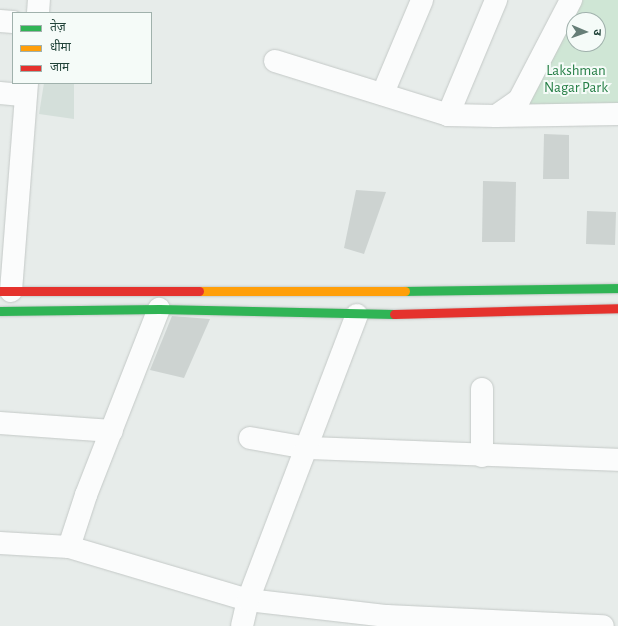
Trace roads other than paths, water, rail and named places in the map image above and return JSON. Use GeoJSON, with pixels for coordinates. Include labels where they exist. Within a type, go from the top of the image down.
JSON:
{"type":"FeatureCollection","features":[{"type":"Feature","properties":{"kind":"street"},"geometry":{"type":"LineString","coordinates":[[38,12],[39,0]]}},
{"type":"Feature","properties":{"kind":"street"},"geometry":{"type":"LineString","coordinates":[[383,94],[422,0]]}},
{"type":"Feature","properties":{"kind":"street"},"geometry":{"type":"LineString","coordinates":[[448,115],[496,0]]}},
{"type":"Feature","properties":{"kind":"street"},"geometry":{"type":"LineString","coordinates":[[496,116],[519,100],[571,0]]}},
{"type":"Feature","properties":{"kind":"street"},"geometry":{"type":"LineString","coordinates":[[0,21],[12,22]]}},
{"type":"Feature","properties":{"kind":"street"},"geometry":{"type":"LineString","coordinates":[[275,61],[448,115],[496,116],[618,114]]}},
{"type":"Feature","properties":{"kind":"street"},"geometry":{"type":"LineString","coordinates":[[0,93],[26,89],[5,291],[420,292],[618,288]]}},
{"type":"Feature","properties":{"kind":"street"},"geometry":{"type":"LineString","coordinates":[[0,311],[159,309],[357,314],[618,308]]}},
{"type":"Feature","properties":{"kind":"street"},"geometry":{"type":"LineString","coordinates":[[69,548],[86,495],[159,309]]}},
{"type":"Feature","properties":{"kind":"street"},"geometry":{"type":"LineString","coordinates":[[242,626],[248,600],[308,448],[357,314]]}},
{"type":"Feature","properties":{"kind":"street"},"geometry":{"type":"LineString","coordinates":[[482,389],[482,456]]}},
{"type":"Feature","properties":{"kind":"street"},"geometry":{"type":"LineString","coordinates":[[0,423],[112,432]]}},
{"type":"Feature","properties":{"kind":"street"},"geometry":{"type":"LineString","coordinates":[[250,438],[308,448],[482,456],[618,460]]}},
{"type":"Feature","properties":{"kind":"street"},"geometry":{"type":"LineString","coordinates":[[0,543],[69,548],[248,600],[436,622],[603,626]]}},
{"type":"Feature","properties":{"kind":"park label","name":"Lakshman Nagar Park"},"geometry":{"type":"Point","coordinates":[576,78]}}]}
